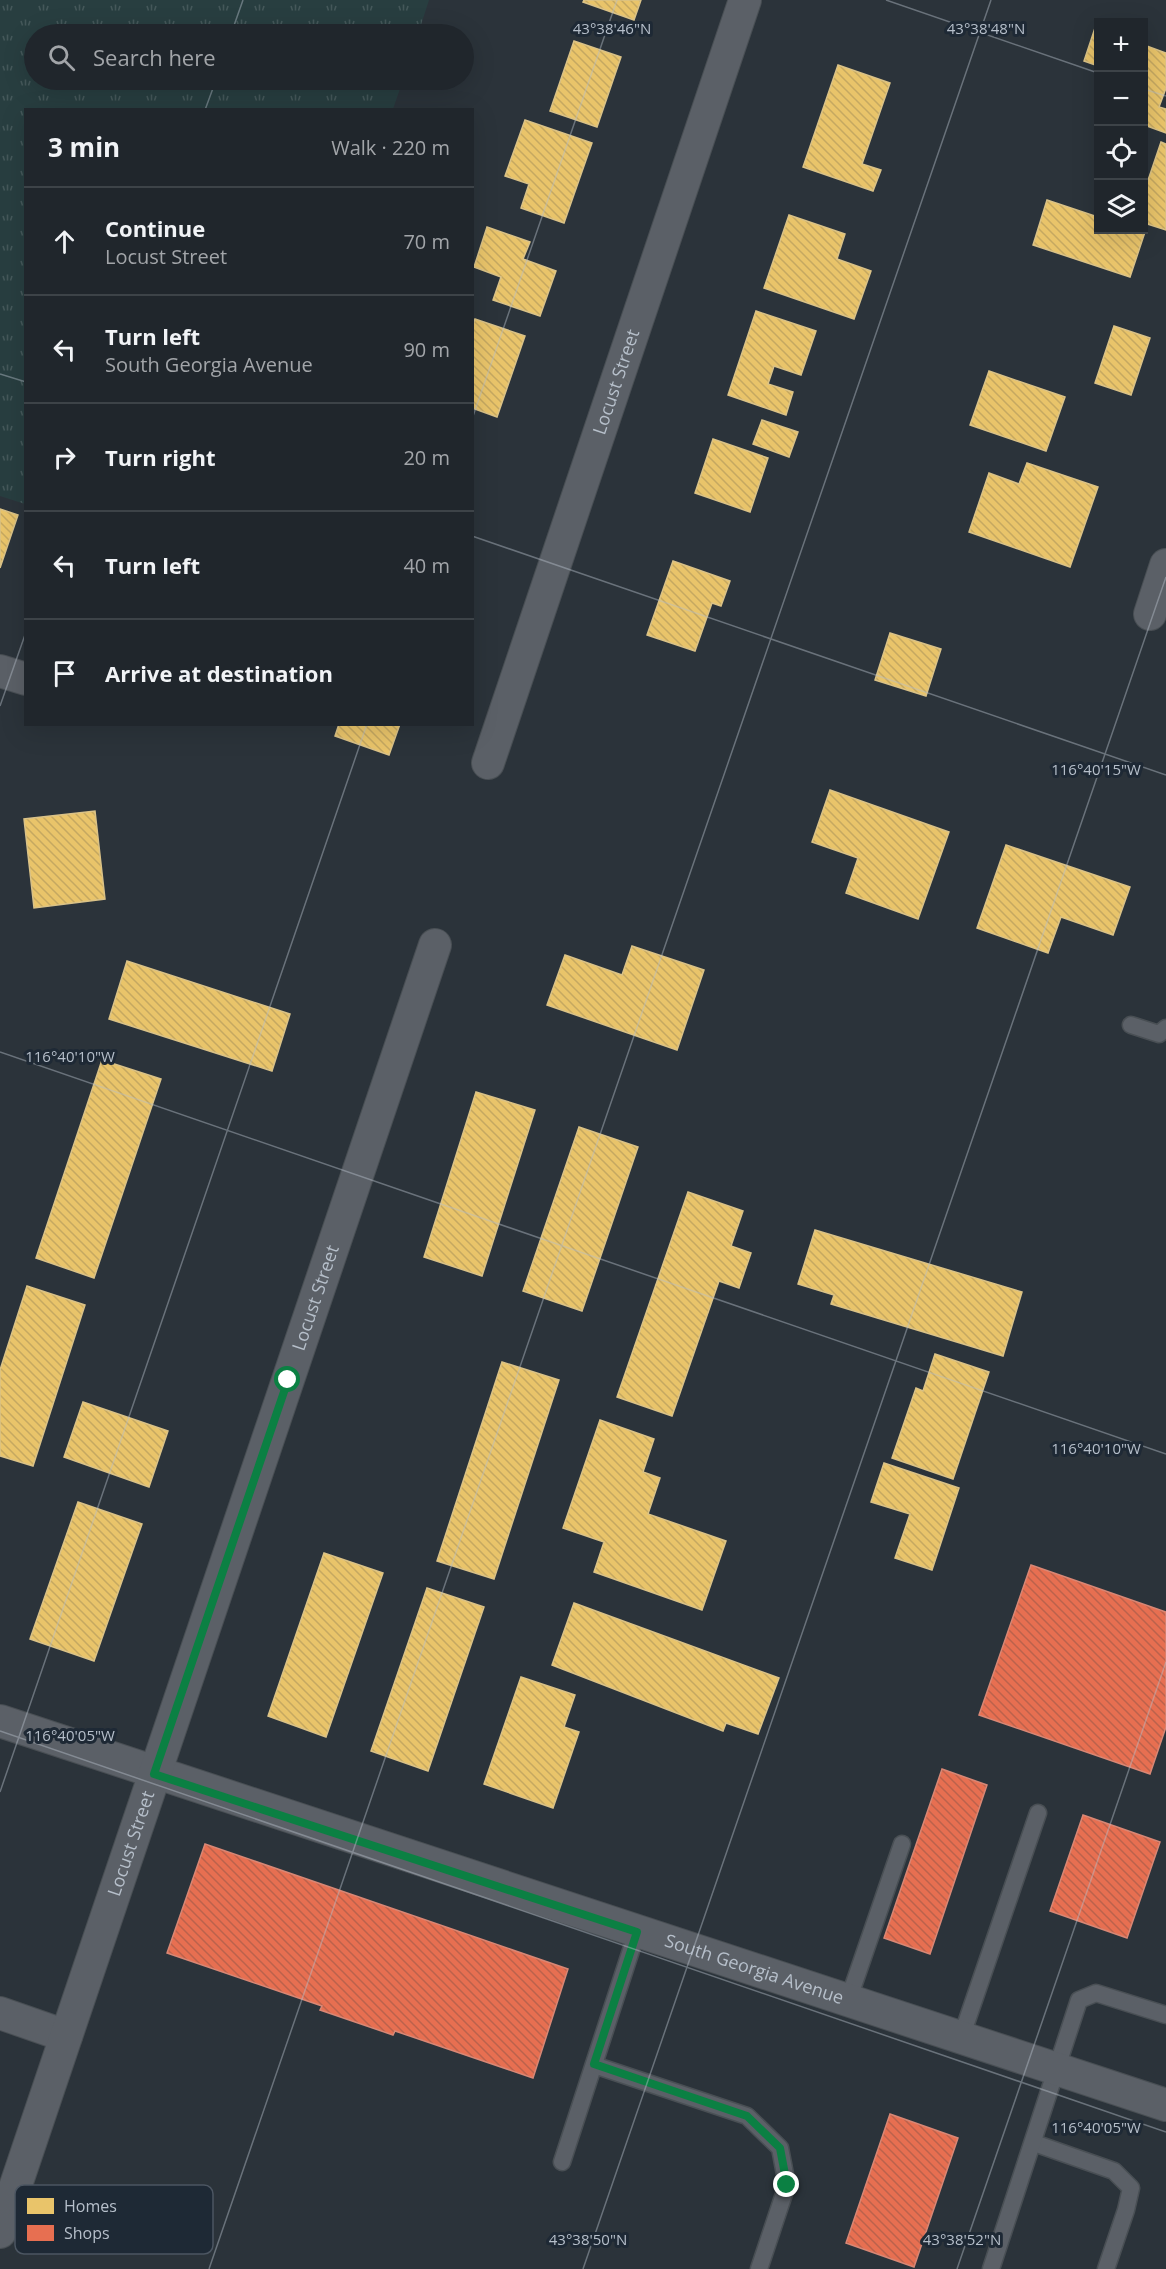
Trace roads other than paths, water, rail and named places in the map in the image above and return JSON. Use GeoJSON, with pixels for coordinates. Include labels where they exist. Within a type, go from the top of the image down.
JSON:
{"type":"FeatureCollection","features":[{"type":"Feature","properties":{"kind":"street","name":"Locust Street"},"geometry":{"type":"LineString","coordinates":[[488,763],[745,0]]}},
{"type":"Feature","properties":{"kind":"street"},"geometry":{"type":"LineString","coordinates":[[1150,614],[1166,565]]}},
{"type":"Feature","properties":{"kind":"street"},"geometry":{"type":"LineString","coordinates":[[0,670],[24,678]]}},
{"type":"Feature","properties":{"kind":"street","name":"Locust Street"},"geometry":{"type":"LineString","coordinates":[[16,2185],[435,945]]}},
{"type":"Feature","properties":{"kind":"street","name":"South Georgia Avenue"},"geometry":{"type":"LineString","coordinates":[[0,1721],[154,1774],[1166,2105]]}},
{"type":"Feature","properties":{"kind":"street"},"geometry":{"type":"LineString","coordinates":[[0,2013],[66,2036]]}},
{"type":"Feature","properties":{"kind":"street","name":"Locust Street"},"geometry":{"type":"LineString","coordinates":[[0,2232],[15,2187]]}},
{"type":"Feature","properties":{"kind":"lane"},"geometry":{"type":"LineString","coordinates":[[1131,1025],[1159,1034],[1166,1028]]}},
{"type":"Feature","properties":{"kind":"lane"},"geometry":{"type":"LineString","coordinates":[[961,2038],[1038,1814]]}},
{"type":"Feature","properties":{"kind":"lane"},"geometry":{"type":"LineString","coordinates":[[848,2001],[902,1844]]}},
{"type":"Feature","properties":{"kind":"lane"},"geometry":{"type":"LineString","coordinates":[[562,2162],[637,1932]]}},
{"type":"Feature","properties":{"kind":"lane"},"geometry":{"type":"LineString","coordinates":[[991,2269],[1058,2070],[1079,2000],[1096,1993],[1166,2015]]}},
{"type":"Feature","properties":{"kind":"lane"},"geometry":{"type":"LineString","coordinates":[[594,2064],[747,2116],[780,2148],[787,2185],[759,2269]]}},
{"type":"Feature","properties":{"kind":"lane"},"geometry":{"type":"LineString","coordinates":[[1034,2143],[1114,2171],[1131,2188],[1106,2269]]}}]}
